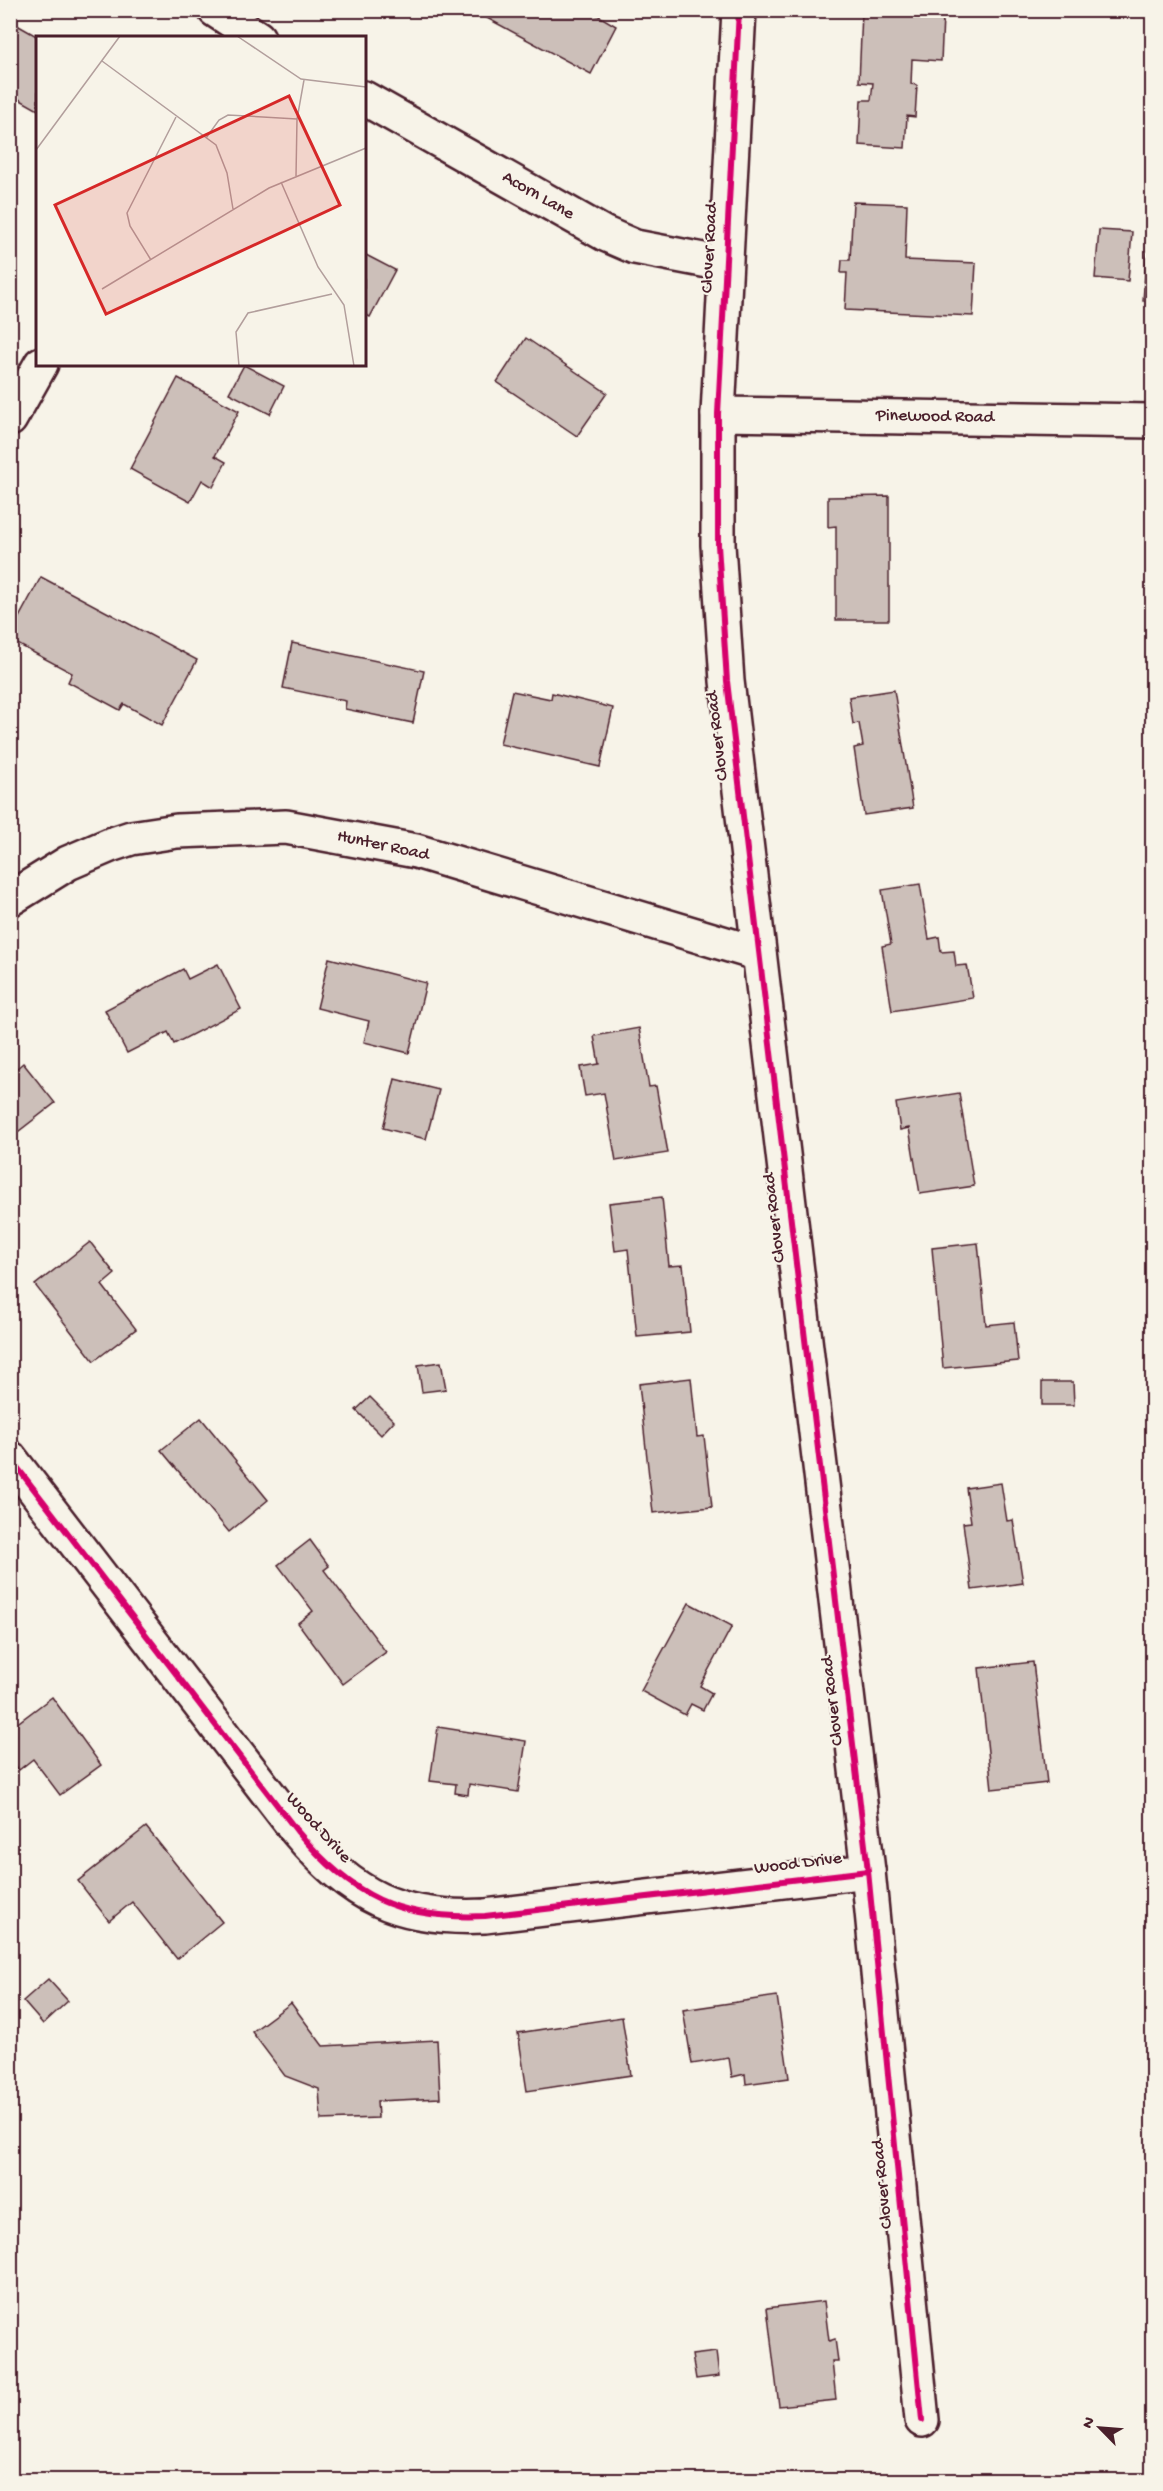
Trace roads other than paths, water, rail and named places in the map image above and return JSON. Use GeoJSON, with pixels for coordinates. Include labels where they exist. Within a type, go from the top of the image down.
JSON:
{"type":"FeatureCollection","features":[{"type":"Feature","properties":{"kind":"street","name":"Clover Road"},"geometry":{"type":"LineString","coordinates":[[738,10],[718,414],[718,545],[727,681],[868,1871],[922,2420]]}},
{"type":"Feature","properties":{"kind":"street","name":"Acorn Lane"},"geometry":{"type":"LineString","coordinates":[[366,99],[605,234],[635,247],[724,264]]}},
{"type":"Feature","properties":{"kind":"street"},"geometry":{"type":"LineString","coordinates":[[10,419],[40,366]]}},
{"type":"Feature","properties":{"kind":"street","name":"Pinewood Road"},"geometry":{"type":"LineString","coordinates":[[718,414],[1152,422]]}},
{"type":"Feature","properties":{"kind":"street","name":"Hunter Road"},"geometry":{"type":"LineString","coordinates":[[15,887],[131,838],[177,831],[286,827],[416,851],[759,954]]}},
{"type":"Feature","properties":{"kind":"street","name":"Wood Drive"},"geometry":{"type":"LineString","coordinates":[[10,1458],[297,1831],[334,1871],[362,1892],[379,1901],[438,1916],[485,1916],[868,1871]]}}]}
